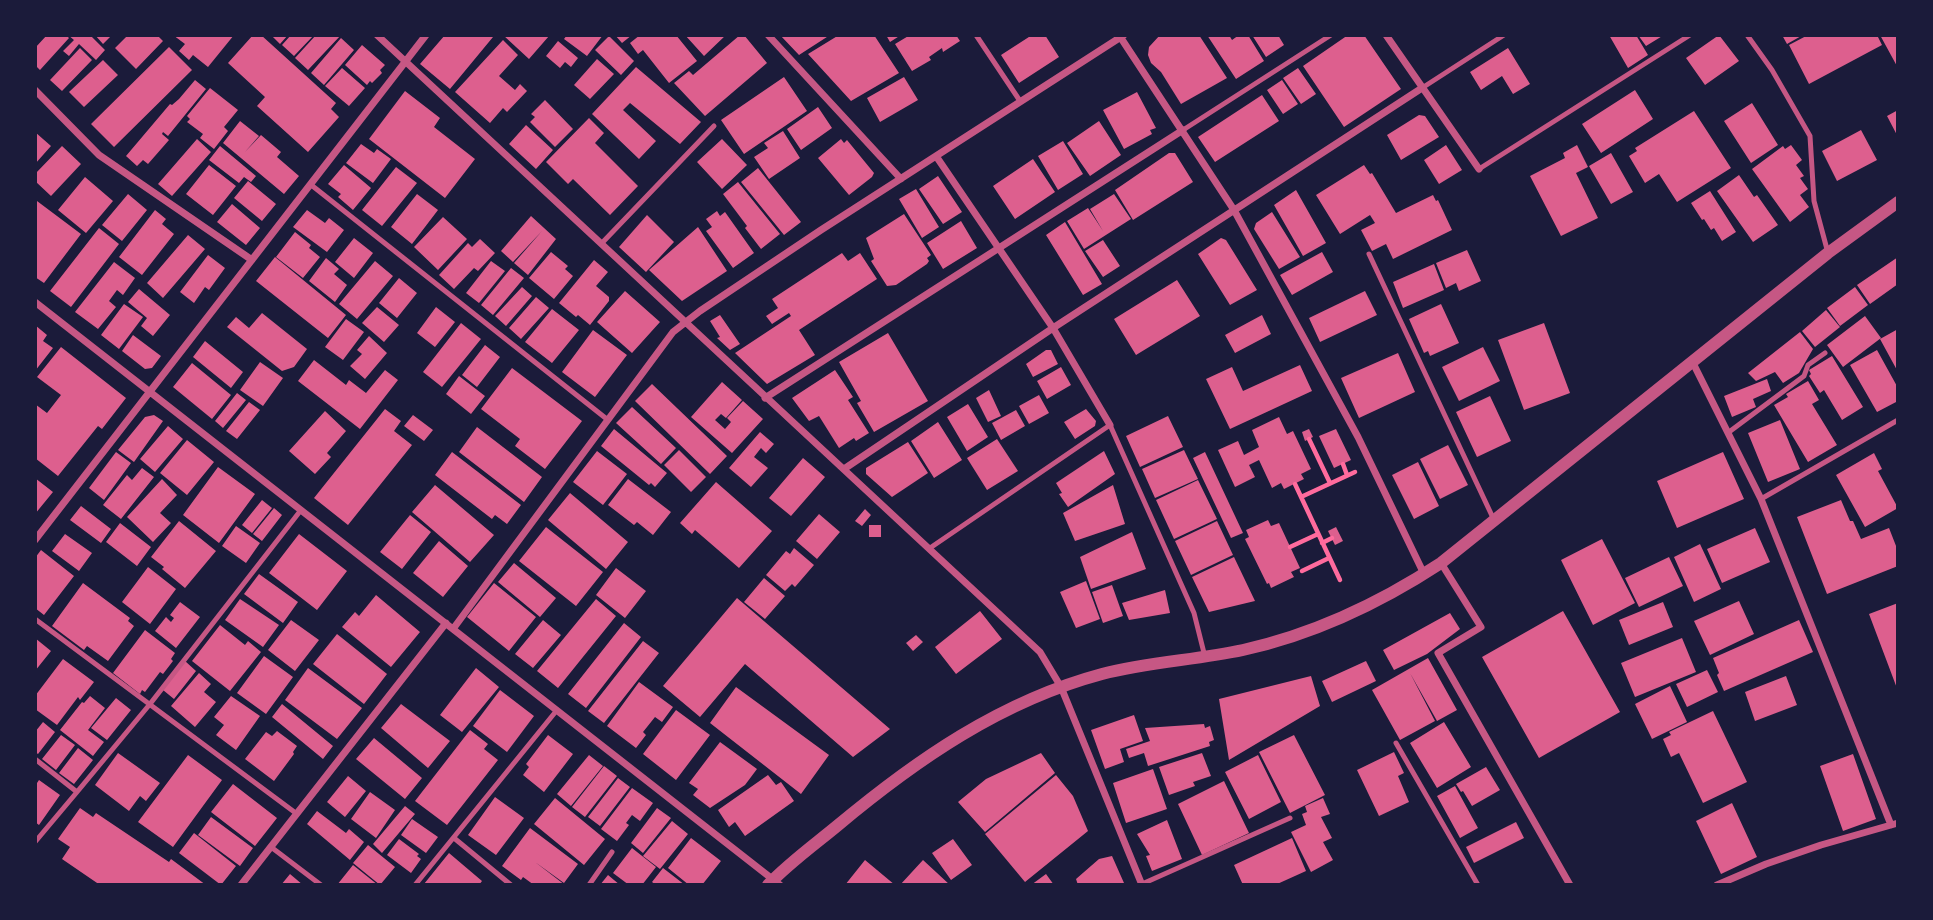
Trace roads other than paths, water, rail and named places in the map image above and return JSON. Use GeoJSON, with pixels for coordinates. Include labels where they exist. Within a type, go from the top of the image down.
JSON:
{"type":"FeatureCollection","features":[{"type":"Feature","properties":{"kind":"street"},"geometry":{"type":"LineString","coordinates":[[377,35],[1040,652],[1060,687],[1142,885]]}},
{"type":"Feature","properties":{"kind":"street"},"geometry":{"type":"LineString","coordinates":[[35,540],[426,35]]}},
{"type":"Feature","properties":{"kind":"street"},"geometry":{"type":"LineString","coordinates":[[768,35],[901,179]]}},
{"type":"Feature","properties":{"kind":"street"},"geometry":{"type":"LineString","coordinates":[[1386,35],[1479,169]]}},
{"type":"Feature","properties":{"kind":"street"},"geometry":{"type":"LineString","coordinates":[[453,629],[673,332],[1121,36],[1234,211],[1371,464],[1424,574]]}},
{"type":"Feature","properties":{"kind":"street"},"geometry":{"type":"LineString","coordinates":[[844,469],[1054,328],[1422,88]]}},
{"type":"Feature","properties":{"kind":"street"},"geometry":{"type":"LineString","coordinates":[[35,90],[99,155],[252,260]]}},
{"type":"Feature","properties":{"kind":"street"},"geometry":{"type":"LineString","coordinates":[[765,398],[1183,130]]}},
{"type":"Feature","properties":{"kind":"street"},"geometry":{"type":"LineString","coordinates":[[936,156],[1054,328],[1110,425]]}},
{"type":"Feature","properties":{"kind":"street"},"geometry":{"type":"LineString","coordinates":[[35,302],[774,883],[862,805],[929,754],[991,718],[1060,687],[1144,665],[1254,647],[1297,634],[1382,599],[1424,574],[1828,253],[1898,202]]}},
{"type":"Feature","properties":{"kind":"street"},"geometry":{"type":"LineString","coordinates":[[1692,361],[1761,499],[1894,824],[1766,864],[1717,885]]}},
{"type":"Feature","properties":{"kind":"street"},"geometry":{"type":"LineString","coordinates":[[1441,563],[1480,626],[1438,653],[1570,885]]}},
{"type":"Feature","properties":{"kind":"street"},"geometry":{"type":"LineString","coordinates":[[241,885],[446,623]]}},
{"type":"Feature","properties":{"kind":"lane"},"geometry":{"type":"LineString","coordinates":[[976,35],[1020,102]]}},
{"type":"Feature","properties":{"kind":"lane"},"geometry":{"type":"LineString","coordinates":[[1183,130],[1331,35]]}},
{"type":"Feature","properties":{"kind":"lane"},"geometry":{"type":"LineString","coordinates":[[1422,88],[1504,35]]}},
{"type":"Feature","properties":{"kind":"lane"},"geometry":{"type":"LineString","coordinates":[[1479,169],[1690,35]]}},
{"type":"Feature","properties":{"kind":"lane"},"geometry":{"type":"LineString","coordinates":[[1747,35],[1772,70],[1810,136],[1814,201],[1828,253]]}},
{"type":"Feature","properties":{"kind":"lane"},"geometry":{"type":"LineString","coordinates":[[601,244],[714,126]]}},
{"type":"Feature","properties":{"kind":"lane"},"geometry":{"type":"LineString","coordinates":[[310,184],[608,420]]}},
{"type":"Feature","properties":{"kind":"lane"},"geometry":{"type":"LineString","coordinates":[[1369,254],[1494,520]]}},
{"type":"Feature","properties":{"kind":"lane"},"geometry":{"type":"LineString","coordinates":[[1729,432],[1804,376],[1808,365],[1825,353]]}},
{"type":"Feature","properties":{"kind":"lane"},"geometry":{"type":"LineString","coordinates":[[1761,499],[1898,420]]}},
{"type":"Feature","properties":{"kind":"lane"},"geometry":{"type":"LineString","coordinates":[[930,548],[1110,425],[1194,613],[1205,657]]}},
{"type":"Feature","properties":{"kind":"lane"},"geometry":{"type":"LineString","coordinates":[[35,842],[150,705],[301,510]]}},
{"type":"Feature","properties":{"kind":"lane"},"geometry":{"type":"LineString","coordinates":[[35,619],[297,814]]}},
{"type":"Feature","properties":{"kind":"lane"},"geometry":{"type":"LineString","coordinates":[[415,885],[557,710]]}},
{"type":"Feature","properties":{"kind":"lane"},"geometry":{"type":"LineString","coordinates":[[1396,743],[1478,885]]}},
{"type":"Feature","properties":{"kind":"lane"},"geometry":{"type":"LineString","coordinates":[[35,759],[77,792]]}},
{"type":"Feature","properties":{"kind":"lane"},"geometry":{"type":"LineString","coordinates":[[1142,885],[1290,818]]}},
{"type":"Feature","properties":{"kind":"lane"},"geometry":{"type":"LineString","coordinates":[[454,838],[511,885]]}},
{"type":"Feature","properties":{"kind":"lane"},"geometry":{"type":"LineString","coordinates":[[271,847],[321,885]]}},
{"type":"Feature","properties":{"kind":"lane"},"geometry":{"type":"LineString","coordinates":[[589,885],[612,852]]}}]}
